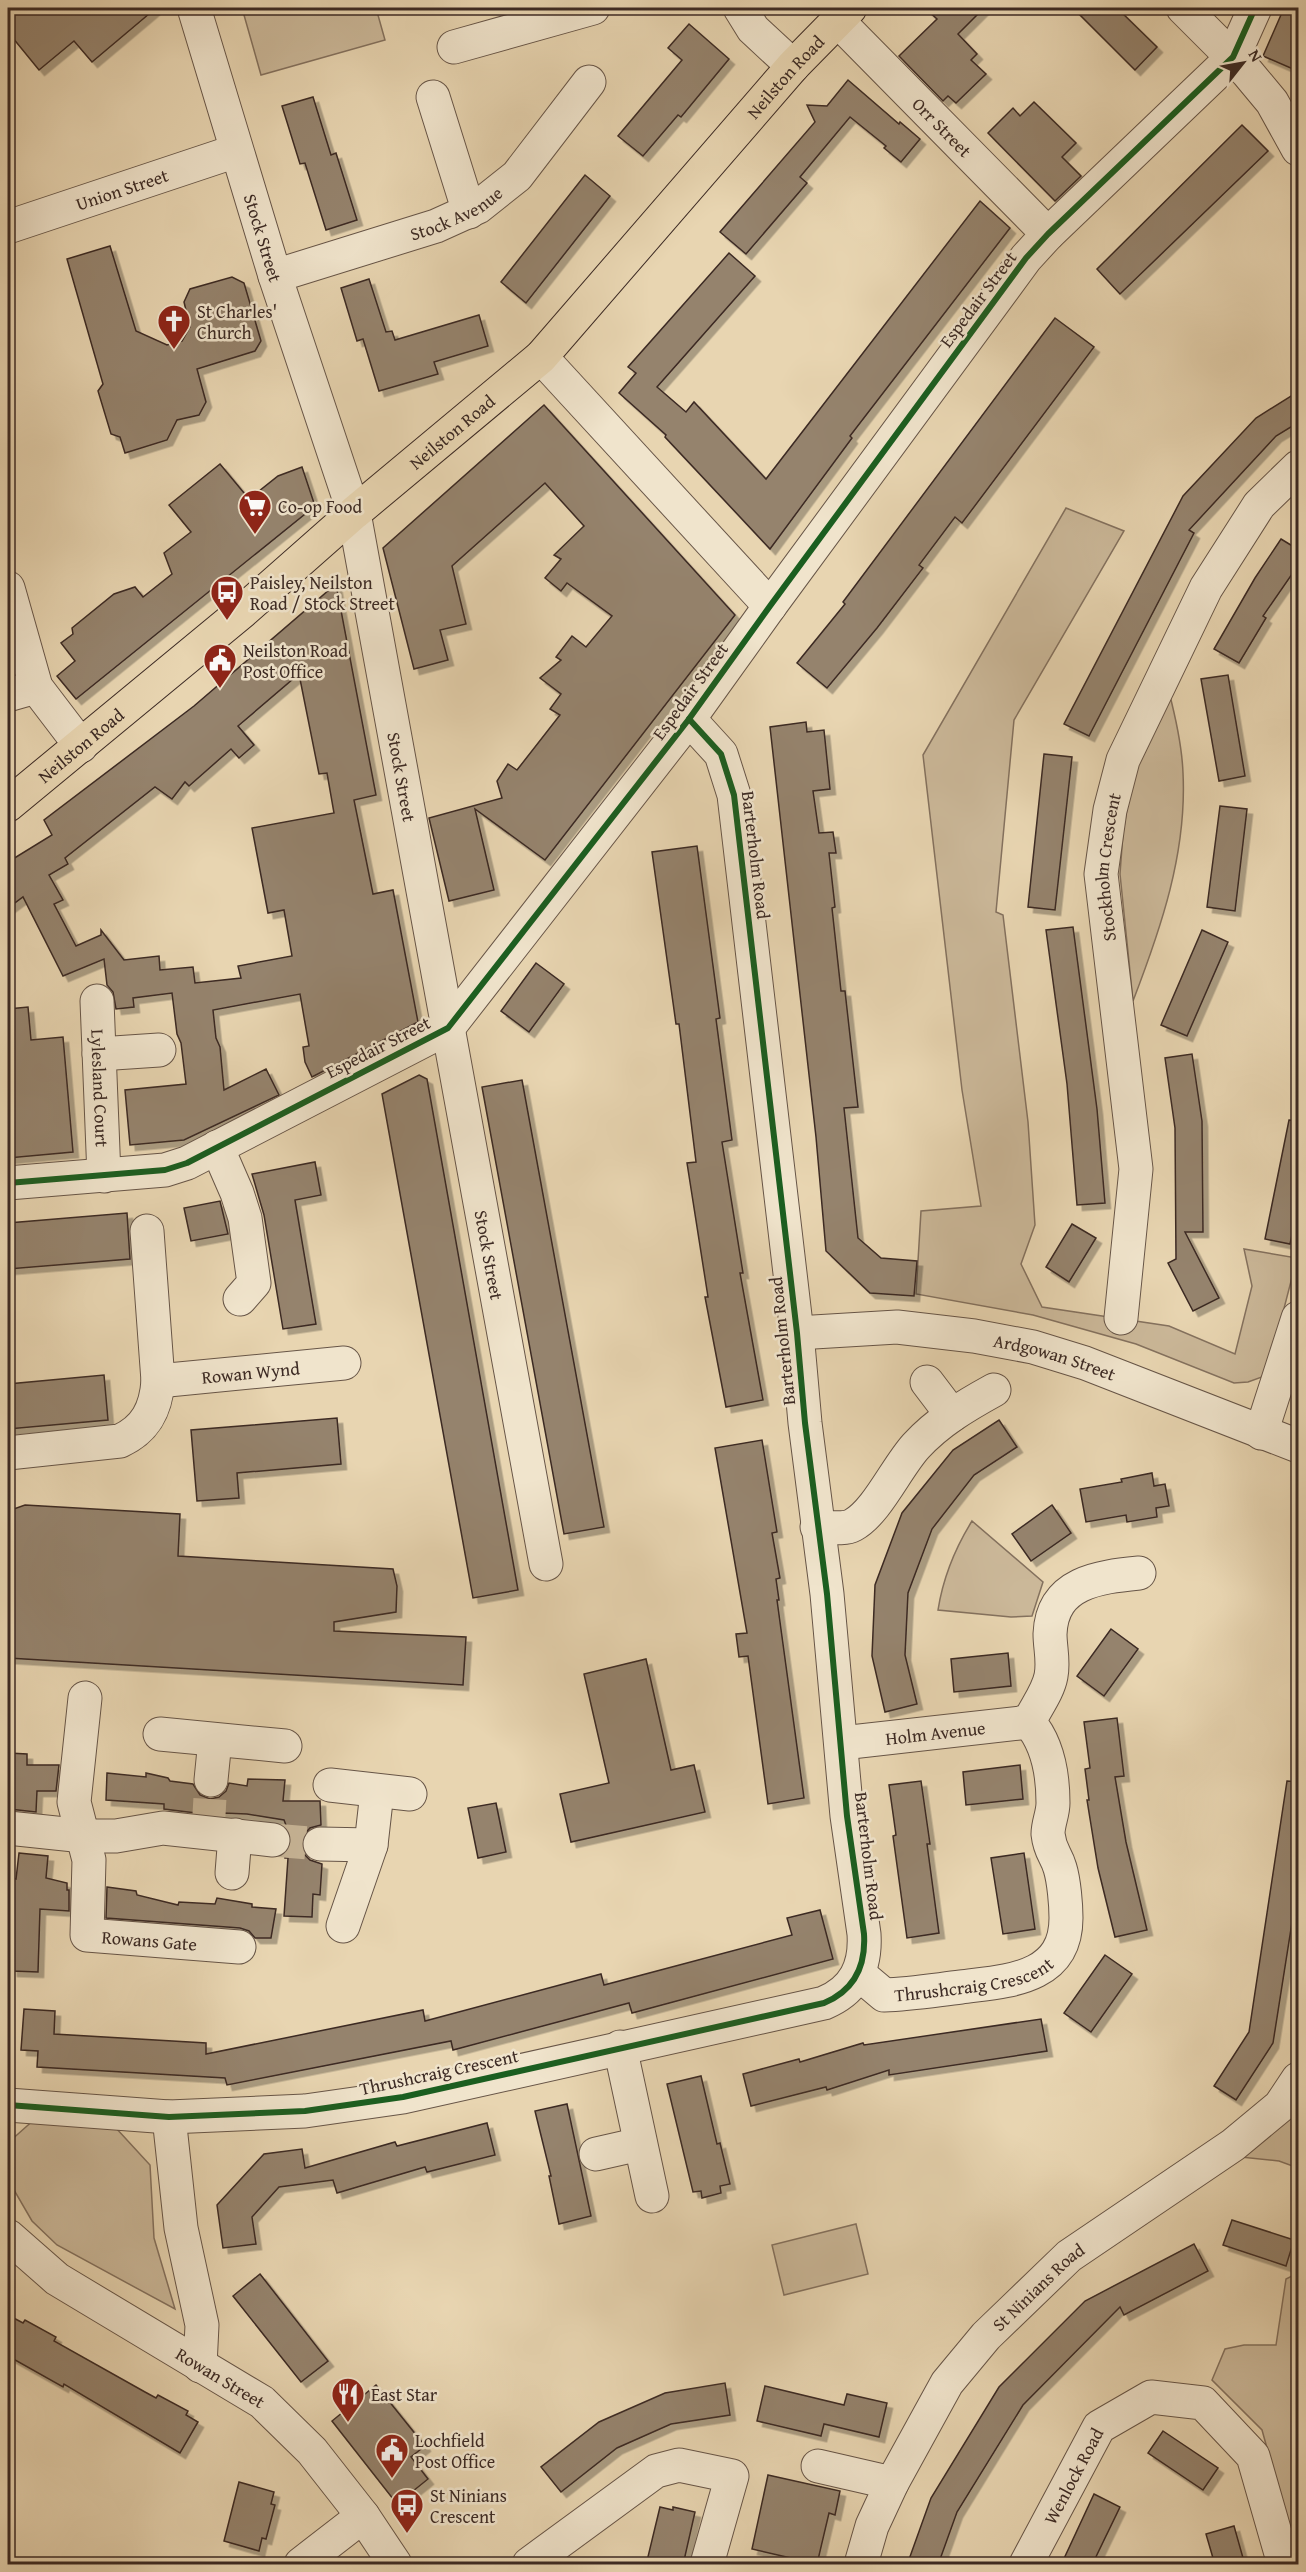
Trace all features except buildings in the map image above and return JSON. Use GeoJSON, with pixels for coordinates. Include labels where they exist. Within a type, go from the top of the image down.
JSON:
{"type":"FeatureCollection","features":[{"type":"Feature","properties":{"kind":"main road","name":"Neilston Road"},"geometry":{"type":"LineString","coordinates":[[8,805],[243,611],[354,513],[541,357],[793,66],[843,14]]}},
{"type":"Feature","properties":{"kind":"street","name":"Stock Street"},"geometry":{"type":"LineString","coordinates":[[194,8],[275,276],[354,513],[546,1564]]}},
{"type":"Feature","properties":{"kind":"street"},"geometry":{"type":"LineString","coordinates":[[454,47],[593,8]]}},
{"type":"Feature","properties":{"kind":"street"},"geometry":{"type":"LineString","coordinates":[[740,8],[753,29],[793,66]]}},
{"type":"Feature","properties":{"kind":"street"},"geometry":{"type":"LineString","coordinates":[[1183,8],[1233,57],[1272,102],[1299,149]]}},
{"type":"Feature","properties":{"kind":"street","name":"Espedair Street"},"geometry":{"type":"LineString","coordinates":[[8,1182],[165,1170],[187,1163],[448,1029],[689,719],[1026,258],[1048,234],[1233,57],[1255,8]]}},
{"type":"Feature","properties":{"kind":"street","name":"Orr Street"},"geometry":{"type":"LineString","coordinates":[[843,14],[1048,234]]}},
{"type":"Feature","properties":{"kind":"street","name":"Stock Avenue"},"geometry":{"type":"LineString","coordinates":[[275,276],[436,226],[469,212],[498,194],[517,176],[589,82]]}},
{"type":"Feature","properties":{"kind":"street"},"geometry":{"type":"LineString","coordinates":[[433,96],[469,212]]}},
{"type":"Feature","properties":{"kind":"street","name":"Union Street"},"geometry":{"type":"LineString","coordinates":[[8,227],[236,151]]}},
{"type":"Feature","properties":{"kind":"street"},"geometry":{"type":"LineString","coordinates":[[541,357],[770,606]]}},
{"type":"Feature","properties":{"kind":"street","name":"Stockholm Crescent"},"geometry":{"type":"LineString","coordinates":[[1121,1318],[1136,1169],[1101,873],[1110,810],[1122,760],[1206,588],[1259,505],[1299,466]]}},
{"type":"Feature","properties":{"kind":"street"},"geometry":{"type":"LineString","coordinates":[[8,588],[22,691],[81,746]]}},
{"type":"Feature","properties":{"kind":"street","name":"Barterholm Road"},"geometry":{"type":"LineString","coordinates":[[689,719],[721,754],[734,795],[797,1333],[817,1527],[827,1594],[843,1743],[848,1816],[864,1934],[865,1947],[859,1974]]}},
{"type":"Feature","properties":{"kind":"street","name":"Lylesland Court"},"geometry":{"type":"LineString","coordinates":[[97,1001],[104,1176]]}},
{"type":"Feature","properties":{"kind":"street"},"geometry":{"type":"LineString","coordinates":[[99,1054],[159,1050]]}},
{"type":"Feature","properties":{"kind":"street"},"geometry":{"type":"LineString","coordinates":[[217,1147],[245,1218],[254,1283],[240,1299]]}},
{"type":"Feature","properties":{"kind":"street"},"geometry":{"type":"LineString","coordinates":[[8,1453],[120,1441],[135,1434],[148,1419],[157,1399],[158,1381],[147,1231]]}},
{"type":"Feature","properties":{"kind":"street"},"geometry":{"type":"LineString","coordinates":[[1261,1433],[1299,1318]]}},
{"type":"Feature","properties":{"kind":"street","name":"Ardgowan Street"},"geometry":{"type":"LineString","coordinates":[[797,1333],[897,1327],[974,1335],[1033,1347],[1085,1363],[1299,1446]]}},
{"type":"Feature","properties":{"kind":"street","name":"Rowan Wynd"},"geometry":{"type":"LineString","coordinates":[[158,1381],[344,1363]]}},
{"type":"Feature","properties":{"kind":"street"},"geometry":{"type":"LineString","coordinates":[[927,1382],[952,1415]]}},
{"type":"Feature","properties":{"kind":"street"},"geometry":{"type":"LineString","coordinates":[[817,1527],[851,1526],[865,1517],[896,1470],[916,1446],[952,1415],[994,1390]]}},
{"type":"Feature","properties":{"kind":"street"},"geometry":{"type":"LineString","coordinates":[[1029,1722],[1051,1679],[1053,1653],[1050,1635],[1053,1617],[1061,1601],[1074,1588],[1090,1580],[1139,1573]]}},
{"type":"Feature","properties":{"kind":"street","name":"Rowans Gate"},"geometry":{"type":"LineString","coordinates":[[85,1698],[74,1802],[89,1860],[87,1935],[239,1947]]}},
{"type":"Feature","properties":{"kind":"street","name":"Holm Avenue"},"geometry":{"type":"LineString","coordinates":[[843,1743],[1029,1722]]}},
{"type":"Feature","properties":{"kind":"street","name":"Thrushcraig Crescent"},"geometry":{"type":"LineString","coordinates":[[8,2105],[169,2117],[305,2111],[390,2100],[824,2003],[847,1990],[859,1974],[884,1995],[1012,1982],[1040,1970],[1059,1947],[1065,1928],[1066,1907],[1060,1867],[1050,1849],[1048,1826],[1053,1805],[1047,1756],[1039,1734],[1029,1722]]}},
{"type":"Feature","properties":{"kind":"street"},"geometry":{"type":"LineString","coordinates":[[160,1734],[285,1746]]}},
{"type":"Feature","properties":{"kind":"street"},"geometry":{"type":"LineString","coordinates":[[211,1780],[215,1740]]}},
{"type":"Feature","properties":{"kind":"street"},"geometry":{"type":"LineString","coordinates":[[330,1785],[410,1794]]}},
{"type":"Feature","properties":{"kind":"street"},"geometry":{"type":"LineString","coordinates":[[343,1926],[371,1845],[377,1792]]}},
{"type":"Feature","properties":{"kind":"street"},"geometry":{"type":"LineString","coordinates":[[8,1828],[84,1836],[116,1836],[163,1828],[273,1840]]}},
{"type":"Feature","properties":{"kind":"street"},"geometry":{"type":"LineString","coordinates":[[232,1873],[235,1835]]}},
{"type":"Feature","properties":{"kind":"street"},"geometry":{"type":"LineString","coordinates":[[320,1844],[371,1845]]}},
{"type":"Feature","properties":{"kind":"street"},"geometry":{"type":"LineString","coordinates":[[620,2047],[652,2196]]}},
{"type":"Feature","properties":{"kind":"street","name":"St Ninians Road"},"geometry":{"type":"LineString","coordinates":[[861,2565],[872,2526],[892,2483],[947,2383],[986,2336],[1068,2256],[1233,2145],[1280,2106],[1299,2079]]}},
{"type":"Feature","properties":{"kind":"street"},"geometry":{"type":"LineString","coordinates":[[169,2117],[181,2228],[202,2325],[200,2366]]}},
{"type":"Feature","properties":{"kind":"street"},"geometry":{"type":"LineString","coordinates":[[596,2154],[640,2144]]}},
{"type":"Feature","properties":{"kind":"street","name":"Rowan Street"},"geometry":{"type":"LineString","coordinates":[[8,2235],[57,2279],[262,2402],[312,2451],[363,2516],[395,2565]]}},
{"type":"Feature","properties":{"kind":"street","name":"Wenlock Road"},"geometry":{"type":"LineString","coordinates":[[1026,2565],[1099,2427],[1151,2397],[1203,2403],[1253,2456],[1284,2565]]}},
{"type":"Feature","properties":{"kind":"street"},"geometry":{"type":"LineString","coordinates":[[530,2565],[656,2472],[679,2465],[732,2476],[707,2565]]}},
{"type":"Feature","properties":{"kind":"street"},"geometry":{"type":"LineString","coordinates":[[818,2466],[892,2483]]}},
{"type":"Feature","properties":{"kind":"street"},"geometry":{"type":"LineString","coordinates":[[301,2565],[363,2516]]}},
{"type":"Feature","properties":{"kind":"shaded area"},"geometry":{"type":"Polygon","coordinates":[[[242,8],[376,8],[385,40],[261,75],[242,8]]]}},
{"type":"Feature","properties":{"kind":"shaded area"},"geometry":{"type":"Polygon","coordinates":[[[1066,508],[1124,531],[1014,720],[996,912],[1003,915],[1028,1122],[1035,1225],[1021,1264],[1042,1307],[1169,1326],[1235,1354],[1252,1286],[1244,1249],[1297,1258],[1272,1355],[1262,1377],[1248,1382],[1234,1383],[1136,1344],[1033,1315],[916,1294],[921,1211],[981,1206],[962,1090],[923,755],[1066,508]]]}},
{"type":"Feature","properties":{"kind":"shaded area"},"geometry":{"type":"Polygon","coordinates":[[[1169,692],[1182,763],[1181,832],[1170,890],[1133,1001],[1120,874],[1123,833],[1132,779],[1169,692]]]}},
{"type":"Feature","properties":{"kind":"shaded area"},"geometry":{"type":"Polygon","coordinates":[[[972,1521],[1043,1582],[1032,1616],[1011,1617],[938,1610],[950,1564],[972,1521]]]}},
{"type":"Feature","properties":{"kind":"shaded area"},"geometry":{"type":"Polygon","coordinates":[[[1298,2103],[1298,2168],[1279,2161],[1240,2157],[1298,2103]]]}},
{"type":"Feature","properties":{"kind":"shaded area"},"geometry":{"type":"Polygon","coordinates":[[[36,2118],[115,2127],[150,2165],[154,2238],[175,2309],[57,2245],[32,2221],[14,2190],[9,2142],[36,2118]]]}},
{"type":"Feature","properties":{"kind":"shaded area"},"geometry":{"type":"Polygon","coordinates":[[[856,2224],[868,2274],[784,2295],[772,2245],[856,2224]]]}},
{"type":"Feature","properties":{"kind":"shaded area"},"geometry":{"type":"Polygon","coordinates":[[[1298,2273],[1298,2560],[1262,2430],[1212,2380],[1225,2349],[1244,2345],[1276,2345],[1286,2279],[1298,2273]]]}},
{"type":"Feature","properties":{"kind":"tunnel"},"geometry":{"type":"LineString","coordinates":[[208,1832],[211,1780]]}},
{"type":"Feature","properties":{"kind":"tunnel"},"geometry":{"type":"LineString","coordinates":[[273,1840],[320,1844]]}},
{"type":"Feature","properties":{"kind":"cycle path"},"geometry":{"type":"LineString","coordinates":[[8,1183],[165,1170],[187,1163],[448,1028],[689,719],[1026,258],[1048,234],[1233,57],[1255,8]]}},
{"type":"Feature","properties":{"kind":"cycle path"},"geometry":{"type":"LineString","coordinates":[[8,2105],[169,2117],[305,2111],[403,2097],[824,2003],[844,1991],[856,1976],[863,1956],[864,1934],[847,1816],[827,1594],[805,1423],[797,1333],[734,795],[721,754],[689,719]]}},
{"type":"Feature","properties":{"kind":"place","name":"St Charles' Church"},"geometry":{"type":"Point","coordinates":[174,350]}},
{"type":"Feature","properties":{"kind":"place","name":"Co-op Food"},"geometry":{"type":"Point","coordinates":[255,535]}},
{"type":"Feature","properties":{"kind":"place","name":"Paisley, Neilston Road / Stock Street"},"geometry":{"type":"Point","coordinates":[227,621]}},
{"type":"Feature","properties":{"kind":"place","name":"Neilston Road Post Office"},"geometry":{"type":"Point","coordinates":[220,689]}},
{"type":"Feature","properties":{"kind":"place","name":"East Star"},"geometry":{"type":"Point","coordinates":[348,2423]}},
{"type":"Feature","properties":{"kind":"place","name":"Lochfield Post Office"},"geometry":{"type":"Point","coordinates":[392,2479]}},
{"type":"Feature","properties":{"kind":"place","name":"St Ninians Crescent"},"geometry":{"type":"Point","coordinates":[407,2534]}}]}
